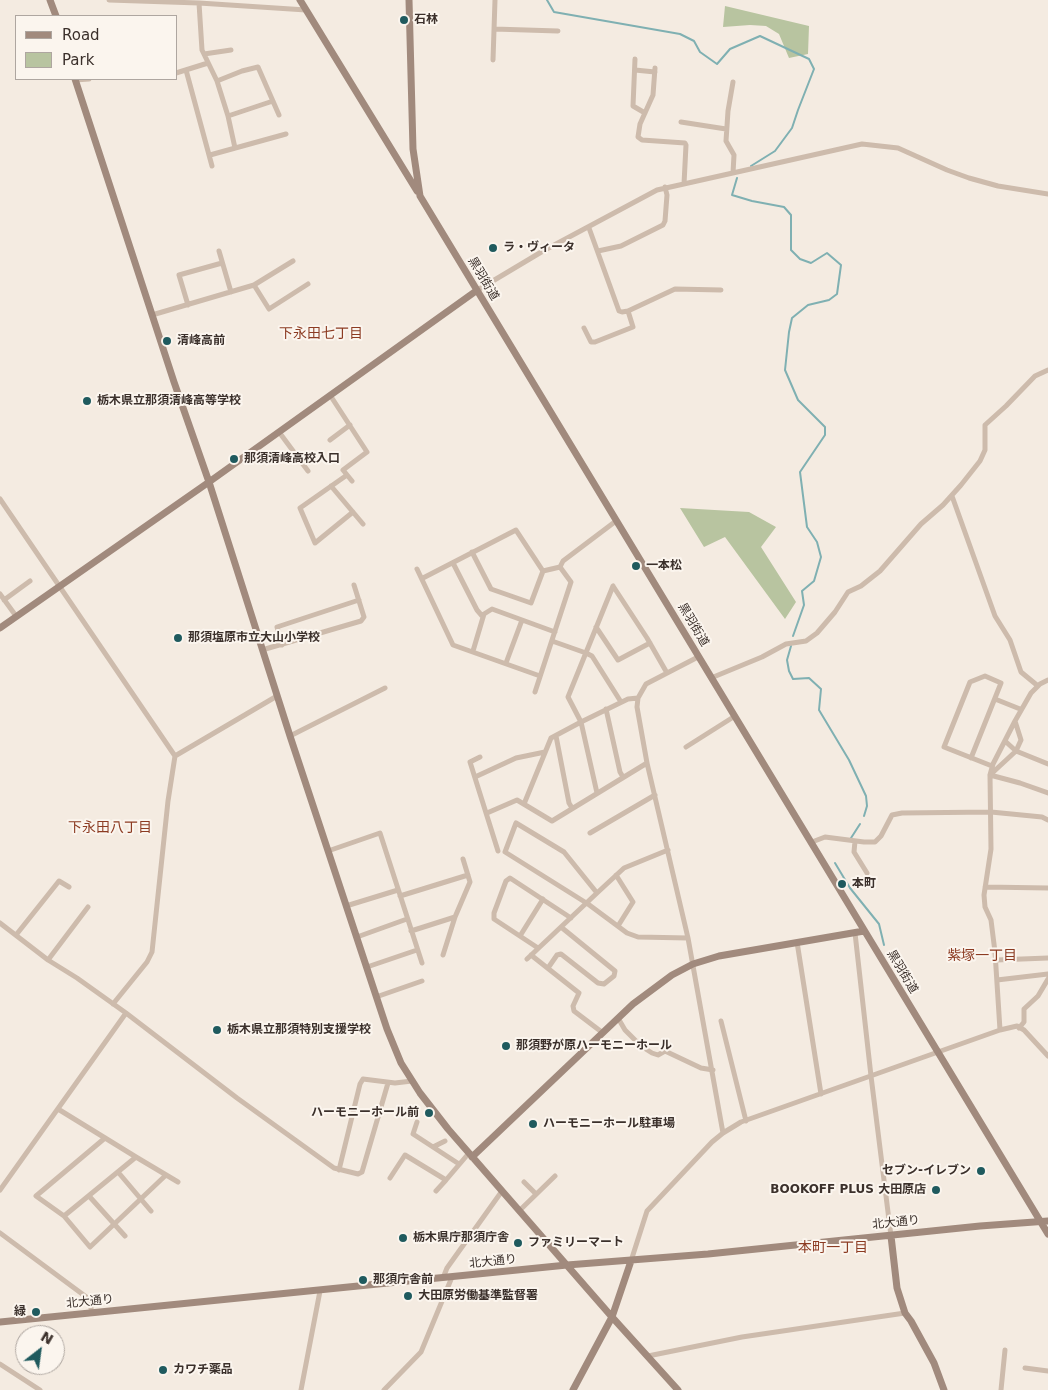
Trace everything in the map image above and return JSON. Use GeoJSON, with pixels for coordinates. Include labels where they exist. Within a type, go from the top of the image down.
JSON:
{"type":"FeatureCollection","features":[{"type":"Feature","properties":{"kind":"street"},"geometry":{"type":"LineString","coordinates":[[50,0],[56,15]]}},
{"type":"Feature","properties":{"kind":"street"},"geometry":{"type":"LineString","coordinates":[[109,0],[199,3],[306,10]]}},
{"type":"Feature","properties":{"kind":"street"},"geometry":{"type":"LineString","coordinates":[[300,0],[420,196]]}},
{"type":"Feature","properties":{"kind":"street","name":"黒羽街道"},"geometry":{"type":"LineString","coordinates":[[409,0],[413,149],[420,196],[812,842],[864,931],[1044,1221],[1048,1234]]}},
{"type":"Feature","properties":{"kind":"street"},"geometry":{"type":"LineString","coordinates":[[493,60],[495,0]]}},
{"type":"Feature","properties":{"kind":"street"},"geometry":{"type":"LineString","coordinates":[[199,3],[202,50],[217,81],[228,116],[235,148]]}},
{"type":"Feature","properties":{"kind":"street"},"geometry":{"type":"LineString","coordinates":[[494,29],[558,31]]}},
{"type":"Feature","properties":{"kind":"street"},"geometry":{"type":"LineString","coordinates":[[204,54],[231,50]]}},
{"type":"Feature","properties":{"kind":"street"},"geometry":{"type":"LineString","coordinates":[[635,59],[633,106],[645,113]]}},
{"type":"Feature","properties":{"kind":"street"},"geometry":{"type":"LineString","coordinates":[[178,72],[208,62]]}},
{"type":"Feature","properties":{"kind":"street"},"geometry":{"type":"LineString","coordinates":[[217,81],[258,67],[279,115]]}},
{"type":"Feature","properties":{"kind":"street"},"geometry":{"type":"LineString","coordinates":[[186,70],[212,166]]}},
{"type":"Feature","properties":{"kind":"street"},"geometry":{"type":"LineString","coordinates":[[635,70],[655,70],[654,93],[640,124],[639,139],[683,142],[686,145],[684,184]]}},
{"type":"Feature","properties":{"kind":"street"},"geometry":{"type":"LineString","coordinates":[[75,80],[209,482],[376,997],[401,1064],[434,1112],[470,1155],[678,1390]]}},
{"type":"Feature","properties":{"kind":"street"},"geometry":{"type":"LineString","coordinates":[[733,82],[726,129],[726,141],[734,155],[733,174]]}},
{"type":"Feature","properties":{"kind":"street"},"geometry":{"type":"LineString","coordinates":[[228,116],[273,101]]}},
{"type":"Feature","properties":{"kind":"street"},"geometry":{"type":"LineString","coordinates":[[681,122],[726,129]]}},
{"type":"Feature","properties":{"kind":"street"},"geometry":{"type":"LineString","coordinates":[[210,155],[286,134]]}},
{"type":"Feature","properties":{"kind":"street"},"geometry":{"type":"LineString","coordinates":[[0,628],[209,482],[476,291],[543,251],[589,228],[646,195],[666,187],[733,174],[862,144],[898,148],[969,178],[998,186],[1048,194]]}},
{"type":"Feature","properties":{"kind":"street"},"geometry":{"type":"LineString","coordinates":[[598,251],[621,246],[663,225],[665,221],[666,187]]}},
{"type":"Feature","properties":{"kind":"street"},"geometry":{"type":"LineString","coordinates":[[589,228],[618,310],[622,312],[628,311],[675,288],[721,290]]}},
{"type":"Feature","properties":{"kind":"street"},"geometry":{"type":"LineString","coordinates":[[219,251],[231,292]]}},
{"type":"Feature","properties":{"kind":"street"},"geometry":{"type":"LineString","coordinates":[[152,315],[254,285],[293,261]]}},
{"type":"Feature","properties":{"kind":"street"},"geometry":{"type":"LineString","coordinates":[[188,305],[179,276],[222,263]]}},
{"type":"Feature","properties":{"kind":"street"},"geometry":{"type":"LineString","coordinates":[[254,285],[269,309],[308,284]]}},
{"type":"Feature","properties":{"kind":"street"},"geometry":{"type":"LineString","coordinates":[[584,328],[591,342],[595,342],[633,327],[628,311]]}},
{"type":"Feature","properties":{"kind":"street"},"geometry":{"type":"LineString","coordinates":[[711,678],[762,657],[786,644],[806,641],[817,633],[835,612],[848,592],[862,586],[880,571],[921,524],[952,496],[980,461],[985,450],[985,425],[1035,376],[1048,370]]}},
{"type":"Feature","properties":{"kind":"street"},"geometry":{"type":"LineString","coordinates":[[330,395],[367,452],[343,470],[352,481]]}},
{"type":"Feature","properties":{"kind":"street"},"geometry":{"type":"LineString","coordinates":[[330,440],[350,425]]}},
{"type":"Feature","properties":{"kind":"street"},"geometry":{"type":"LineString","coordinates":[[279,432],[308,471]]}},
{"type":"Feature","properties":{"kind":"street"},"geometry":{"type":"LineString","coordinates":[[347,475],[300,508],[315,543],[353,512]]}},
{"type":"Feature","properties":{"kind":"street"},"geometry":{"type":"LineString","coordinates":[[331,486],[363,524]]}},
{"type":"Feature","properties":{"kind":"street"},"geometry":{"type":"LineString","coordinates":[[952,496],[995,616],[1010,640],[1021,672],[1038,686]]}},
{"type":"Feature","properties":{"kind":"street"},"geometry":{"type":"LineString","coordinates":[[0,499],[175,756],[168,801],[152,952],[147,962],[113,1004]]}},
{"type":"Feature","properties":{"kind":"street"},"geometry":{"type":"LineString","coordinates":[[560,567],[563,561],[616,521]]}},
{"type":"Feature","properties":{"kind":"street"},"geometry":{"type":"LineString","coordinates":[[423,578],[516,530],[542,571]]}},
{"type":"Feature","properties":{"kind":"street"},"geometry":{"type":"LineString","coordinates":[[472,552],[490,589],[531,603],[542,571]]}},
{"type":"Feature","properties":{"kind":"street"},"geometry":{"type":"LineString","coordinates":[[453,563],[476,610],[483,618]]}},
{"type":"Feature","properties":{"kind":"street"},"geometry":{"type":"LineString","coordinates":[[542,571],[560,567]]}},
{"type":"Feature","properties":{"kind":"street"},"geometry":{"type":"LineString","coordinates":[[535,692],[571,582],[560,567]]}},
{"type":"Feature","properties":{"kind":"street"},"geometry":{"type":"LineString","coordinates":[[418,569],[453,645],[540,676]]}},
{"type":"Feature","properties":{"kind":"street"},"geometry":{"type":"LineString","coordinates":[[4,600],[30,581]]}},
{"type":"Feature","properties":{"kind":"street"},"geometry":{"type":"LineString","coordinates":[[262,650],[361,621],[364,617],[354,585]]}},
{"type":"Feature","properties":{"kind":"street"},"geometry":{"type":"LineString","coordinates":[[597,793],[581,722],[568,698],[613,586],[667,673]]}},
{"type":"Feature","properties":{"kind":"street"},"geometry":{"type":"LineString","coordinates":[[0,594],[16,616]]}},
{"type":"Feature","properties":{"kind":"street"},"geometry":{"type":"LineString","coordinates":[[282,645],[277,627],[359,600]]}},
{"type":"Feature","properties":{"kind":"street"},"geometry":{"type":"LineString","coordinates":[[473,651],[484,614],[492,609],[555,632]]}},
{"type":"Feature","properties":{"kind":"street"},"geometry":{"type":"LineString","coordinates":[[506,663],[522,620]]}},
{"type":"Feature","properties":{"kind":"street"},"geometry":{"type":"LineString","coordinates":[[596,626],[618,660],[650,643]]}},
{"type":"Feature","properties":{"kind":"street"},"geometry":{"type":"LineString","coordinates":[[552,641],[586,652],[592,656],[621,702]]}},
{"type":"Feature","properties":{"kind":"street"},"geometry":{"type":"LineString","coordinates":[[698,656],[646,684],[638,698],[637,707],[647,763],[688,938],[723,1133]]}},
{"type":"Feature","properties":{"kind":"street"},"geometry":{"type":"LineString","coordinates":[[971,758],[1002,683],[984,676],[970,682],[944,746],[971,758],[992,766]]}},
{"type":"Feature","properties":{"kind":"street"},"geometry":{"type":"LineString","coordinates":[[1000,1030],[996,960],[991,920],[986,907],[985,887],[990,849],[990,775],[992,766],[1020,709],[1038,686],[1048,680]]}},
{"type":"Feature","properties":{"kind":"street"},"geometry":{"type":"LineString","coordinates":[[290,736],[385,688]]}},
{"type":"Feature","properties":{"kind":"street"},"geometry":{"type":"LineString","coordinates":[[175,756],[277,696]]}},
{"type":"Feature","properties":{"kind":"street"},"geometry":{"type":"LineString","coordinates":[[524,804],[551,738],[621,702],[638,698]]}},
{"type":"Feature","properties":{"kind":"street"},"geometry":{"type":"LineString","coordinates":[[995,699],[1020,709]]}},
{"type":"Feature","properties":{"kind":"street"},"geometry":{"type":"LineString","coordinates":[[606,710],[620,772],[623,777]]}},
{"type":"Feature","properties":{"kind":"street"},"geometry":{"type":"LineString","coordinates":[[686,748],[735,716]]}},
{"type":"Feature","properties":{"kind":"street"},"geometry":{"type":"LineString","coordinates":[[990,775],[1016,751],[1021,740],[1015,720]]}},
{"type":"Feature","properties":{"kind":"street"},"geometry":{"type":"LineString","coordinates":[[556,736],[572,808]]}},
{"type":"Feature","properties":{"kind":"street"},"geometry":{"type":"LineString","coordinates":[[1005,741],[1016,751],[1048,764]]}},
{"type":"Feature","properties":{"kind":"street"},"geometry":{"type":"LineString","coordinates":[[475,777],[516,758],[545,752]]}},
{"type":"Feature","properties":{"kind":"street"},"geometry":{"type":"LineString","coordinates":[[480,757],[470,762],[498,851]]}},
{"type":"Feature","properties":{"kind":"street"},"geometry":{"type":"LineString","coordinates":[[487,813],[517,800],[552,821],[647,763]]}},
{"type":"Feature","properties":{"kind":"street"},"geometry":{"type":"LineString","coordinates":[[990,775],[1048,793]]}},
{"type":"Feature","properties":{"kind":"street"},"geometry":{"type":"LineString","coordinates":[[590,833],[655,795]]}},
{"type":"Feature","properties":{"kind":"street"},"geometry":{"type":"LineString","coordinates":[[812,842],[825,837],[875,842],[881,836],[892,815],[902,813],[991,812],[1042,817],[1048,820]]}},
{"type":"Feature","properties":{"kind":"street"},"geometry":{"type":"LineString","coordinates":[[597,893],[564,852],[516,823],[505,852],[588,904],[627,933],[638,937],[688,938]]}},
{"type":"Feature","properties":{"kind":"street"},"geometry":{"type":"LineString","coordinates":[[328,850],[380,833],[422,963]]}},
{"type":"Feature","properties":{"kind":"street"},"geometry":{"type":"LineString","coordinates":[[856,841],[854,852],[867,873]]}},
{"type":"Feature","properties":{"kind":"street"},"geometry":{"type":"LineString","coordinates":[[603,1033],[574,1011],[573,1006],[579,993],[548,968],[529,957],[588,904],[624,868],[668,850]]}},
{"type":"Feature","properties":{"kind":"street"},"geometry":{"type":"LineString","coordinates":[[443,956],[455,917],[470,882],[463,859]]}},
{"type":"Feature","properties":{"kind":"street"},"geometry":{"type":"LineString","coordinates":[[400,896],[468,875]]}},
{"type":"Feature","properties":{"kind":"street"},"geometry":{"type":"LineString","coordinates":[[616,875],[633,902],[618,926]]}},
{"type":"Feature","properties":{"kind":"street"},"geometry":{"type":"LineString","coordinates":[[538,948],[494,919],[494,913],[506,881],[510,878],[571,918]]}},
{"type":"Feature","properties":{"kind":"street"},"geometry":{"type":"LineString","coordinates":[[16,935],[59,881],[69,887]]}},
{"type":"Feature","properties":{"kind":"street"},"geometry":{"type":"LineString","coordinates":[[985,887],[1048,888]]}},
{"type":"Feature","properties":{"kind":"street"},"geometry":{"type":"LineString","coordinates":[[346,906],[398,890]]}},
{"type":"Feature","properties":{"kind":"street"},"geometry":{"type":"LineString","coordinates":[[520,936],[543,899]]}},
{"type":"Feature","properties":{"kind":"street"},"geometry":{"type":"LineString","coordinates":[[48,960],[88,907]]}},
{"type":"Feature","properties":{"kind":"street"},"geometry":{"type":"LineString","coordinates":[[411,931],[455,917]]}},
{"type":"Feature","properties":{"kind":"street"},"geometry":{"type":"LineString","coordinates":[[357,937],[408,919]]}},
{"type":"Feature","properties":{"kind":"street"},"geometry":{"type":"LineString","coordinates":[[0,923],[48,960],[126,1013],[237,1098],[334,1168],[358,1174],[362,1172],[388,1083]]}},
{"type":"Feature","properties":{"kind":"street"},"geometry":{"type":"LineString","coordinates":[[548,968],[557,955],[561,954],[598,983],[604,984],[614,976],[615,971],[561,927]]}},
{"type":"Feature","properties":{"kind":"street"},"geometry":{"type":"LineString","coordinates":[[436,1191],[459,1164],[618,1018],[660,982],[693,964],[719,956],[864,931]]}},
{"type":"Feature","properties":{"kind":"street"},"geometry":{"type":"LineString","coordinates":[[855,932],[897,1288],[905,1313],[934,1363],[944,1390]]}},
{"type":"Feature","properties":{"kind":"street"},"geometry":{"type":"LineString","coordinates":[[797,942],[821,1094]]}},
{"type":"Feature","properties":{"kind":"street"},"geometry":{"type":"LineString","coordinates":[[367,967],[417,950]]}},
{"type":"Feature","properties":{"kind":"street"},"geometry":{"type":"LineString","coordinates":[[996,960],[1048,958]]}},
{"type":"Feature","properties":{"kind":"street"},"geometry":{"type":"LineString","coordinates":[[998,980],[1048,974]]}},
{"type":"Feature","properties":{"kind":"street"},"geometry":{"type":"LineString","coordinates":[[1019,1028],[1024,1022],[1024,1009],[1038,996],[1048,979]]}},
{"type":"Feature","properties":{"kind":"street"},"geometry":{"type":"LineString","coordinates":[[376,997],[422,981]]}},
{"type":"Feature","properties":{"kind":"street"},"geometry":{"type":"LineString","coordinates":[[0,1190],[126,1013]]}},
{"type":"Feature","properties":{"kind":"street"},"geometry":{"type":"LineString","coordinates":[[618,1018],[625,1030],[640,1046],[652,1053],[658,1055],[665,1051],[701,1068],[713,1070]]}},
{"type":"Feature","properties":{"kind":"street"},"geometry":{"type":"LineString","coordinates":[[721,1021],[746,1121]]}},
{"type":"Feature","properties":{"kind":"street"},"geometry":{"type":"LineString","coordinates":[[573,1390],[612,1317],[648,1211],[712,1142],[723,1133],[746,1121],[1000,1030],[1017,1026],[1048,1056]]}},
{"type":"Feature","properties":{"kind":"street"},"geometry":{"type":"LineString","coordinates":[[339,1170],[360,1084],[363,1079],[388,1083],[412,1081]]}},
{"type":"Feature","properties":{"kind":"street"},"geometry":{"type":"LineString","coordinates":[[58,1110],[178,1182]]}},
{"type":"Feature","properties":{"kind":"street"},"geometry":{"type":"LineString","coordinates":[[417,1122],[413,1134],[459,1164]]}},
{"type":"Feature","properties":{"kind":"street"},"geometry":{"type":"LineString","coordinates":[[105,1138],[36,1196],[64,1216],[90,1247],[166,1175]]}},
{"type":"Feature","properties":{"kind":"street"},"geometry":{"type":"LineString","coordinates":[[433,1147],[445,1141]]}},
{"type":"Feature","properties":{"kind":"street"},"geometry":{"type":"LineString","coordinates":[[390,1178],[405,1155],[446,1180]]}},
{"type":"Feature","properties":{"kind":"street"},"geometry":{"type":"LineString","coordinates":[[64,1216],[136,1157]]}},
{"type":"Feature","properties":{"kind":"street"},"geometry":{"type":"LineString","coordinates":[[118,1172],[151,1211]]}},
{"type":"Feature","properties":{"kind":"street"},"geometry":{"type":"LineString","coordinates":[[519,1210],[555,1176]]}},
{"type":"Feature","properties":{"kind":"street"},"geometry":{"type":"LineString","coordinates":[[524,1182],[536,1194]]}},
{"type":"Feature","properties":{"kind":"street"},"geometry":{"type":"LineString","coordinates":[[443,1278],[447,1268],[502,1192]]}},
{"type":"Feature","properties":{"kind":"street"},"geometry":{"type":"LineString","coordinates":[[89,1196],[125,1236]]}},
{"type":"Feature","properties":{"kind":"street","name":"北大通り"},"geometry":{"type":"LineString","coordinates":[[0,1322],[567,1265],[631,1261],[1044,1221]]}},
{"type":"Feature","properties":{"kind":"street"},"geometry":{"type":"LineString","coordinates":[[0,1233],[88,1299],[92,1313]]}},
{"type":"Feature","properties":{"kind":"street"},"geometry":{"type":"LineString","coordinates":[[384,1390],[421,1352],[452,1277]]}},
{"type":"Feature","properties":{"kind":"street"},"geometry":{"type":"LineString","coordinates":[[301,1390],[320,1290]]}},
{"type":"Feature","properties":{"kind":"street"},"geometry":{"type":"LineString","coordinates":[[648,1356],[742,1337],[905,1313]]}},
{"type":"Feature","properties":{"kind":"street"},"geometry":{"type":"LineString","coordinates":[[1001,1390],[1005,1350]]}},
{"type":"Feature","properties":{"kind":"street"},"geometry":{"type":"LineString","coordinates":[[0,1364],[40,1390]]}},
{"type":"Feature","properties":{"kind":"street"},"geometry":{"type":"LineString","coordinates":[[1025,1368],[1048,1371]]}},
{"type":"Feature","properties":{"kind":"green space"},"geometry":{"type":"Polygon","coordinates":[[[725,6],[809,26],[808,54],[789,58],[779,34],[766,26],[723,27],[725,6]]]}},
{"type":"Feature","properties":{"kind":"green space"},"geometry":{"type":"Polygon","coordinates":[[[680,508],[749,512],[776,527],[761,547],[796,602],[785,619],[725,537],[704,547],[680,508]]]}},
{"type":"Feature","properties":{"kind":"waterway"},"geometry":{"type":"LineString","coordinates":[[547,0],[554,12],[680,34],[694,41],[700,52],[717,64],[730,49],[760,36],[809,59],[814,69],[792,128],[775,151],[751,166]]}},
{"type":"Feature","properties":{"kind":"waterway"},"geometry":{"type":"LineString","coordinates":[[737,178],[732,195],[784,207],[791,215],[791,250],[800,259],[811,263],[827,253],[841,265],[837,294],[829,300],[808,305],[792,318],[789,332],[785,370],[798,400],[825,427],[825,435],[800,472],[807,527],[817,542],[821,557],[814,581],[802,591],[804,605],[793,636]]}},
{"type":"Feature","properties":{"kind":"waterway"},"geometry":{"type":"LineString","coordinates":[[791,646],[787,660],[789,671],[793,679],[809,678],[821,689],[819,710],[849,760],[866,796],[867,806],[864,816]]}},
{"type":"Feature","properties":{"kind":"waterway"},"geometry":{"type":"LineString","coordinates":[[851,838],[860,824]]}},
{"type":"Feature","properties":{"kind":"waterway"},"geometry":{"type":"LineString","coordinates":[[835,863],[850,888],[879,924],[884,945]]}},
{"type":"Feature","properties":{"kind":"place","name":"石林"},"geometry":{"type":"Point","coordinates":[404,20]}},
{"type":"Feature","properties":{"kind":"place","name":"ラ・ヴィータ"},"geometry":{"type":"Point","coordinates":[493,248]}},
{"type":"Feature","properties":{"kind":"place","name":"清峰高前"},"geometry":{"type":"Point","coordinates":[167,341]}},
{"type":"Feature","properties":{"kind":"place","name":"栃木県立那須清峰高等学校"},"geometry":{"type":"Point","coordinates":[87,401]}},
{"type":"Feature","properties":{"kind":"place","name":"那須清峰高校入口"},"geometry":{"type":"Point","coordinates":[234,459]}},
{"type":"Feature","properties":{"kind":"place","name":"一本松"},"geometry":{"type":"Point","coordinates":[636,566]}},
{"type":"Feature","properties":{"kind":"place","name":"那須塩原市立大山小学校"},"geometry":{"type":"Point","coordinates":[178,638]}},
{"type":"Feature","properties":{"kind":"place","name":"本町"},"geometry":{"type":"Point","coordinates":[842,884]}},
{"type":"Feature","properties":{"kind":"place","name":"栃木県立那須特別支援学校"},"geometry":{"type":"Point","coordinates":[217,1030]}},
{"type":"Feature","properties":{"kind":"place","name":"那須野が原ハーモニーホール"},"geometry":{"type":"Point","coordinates":[506,1046]}},
{"type":"Feature","properties":{"kind":"place","name":"ハーモニーホール前"},"geometry":{"type":"Point","coordinates":[429,1113]}},
{"type":"Feature","properties":{"kind":"place","name":"ハーモニーホール駐車場"},"geometry":{"type":"Point","coordinates":[533,1124]}},
{"type":"Feature","properties":{"kind":"place","name":"セブン-イレブン"},"geometry":{"type":"Point","coordinates":[981,1171]}},
{"type":"Feature","properties":{"kind":"place","name":"BOOKOFF PLUS 大田原店"},"geometry":{"type":"Point","coordinates":[936,1190]}},
{"type":"Feature","properties":{"kind":"place","name":"栃木県庁那須庁舎"},"geometry":{"type":"Point","coordinates":[403,1238]}},
{"type":"Feature","properties":{"kind":"place","name":"ファミリーマート"},"geometry":{"type":"Point","coordinates":[518,1243]}},
{"type":"Feature","properties":{"kind":"place","name":"那須庁舎前"},"geometry":{"type":"Point","coordinates":[363,1280]}},
{"type":"Feature","properties":{"kind":"place","name":"大田原労働基準監督署"},"geometry":{"type":"Point","coordinates":[408,1296]}},
{"type":"Feature","properties":{"kind":"place","name":"緑"},"geometry":{"type":"Point","coordinates":[36,1312]}},
{"type":"Feature","properties":{"kind":"place","name":"カワチ薬品"},"geometry":{"type":"Point","coordinates":[163,1370]}},
{"type":"Feature","properties":{"kind":"district","name":"下永田七丁目"},"geometry":{"type":"Point","coordinates":[321,334]}},
{"type":"Feature","properties":{"kind":"district","name":"下永田八丁目"},"geometry":{"type":"Point","coordinates":[110,828]}},
{"type":"Feature","properties":{"kind":"district","name":"紫塚一丁目"},"geometry":{"type":"Point","coordinates":[982,956]}},
{"type":"Feature","properties":{"kind":"district","name":"本町一丁目"},"geometry":{"type":"Point","coordinates":[833,1248]}}]}
